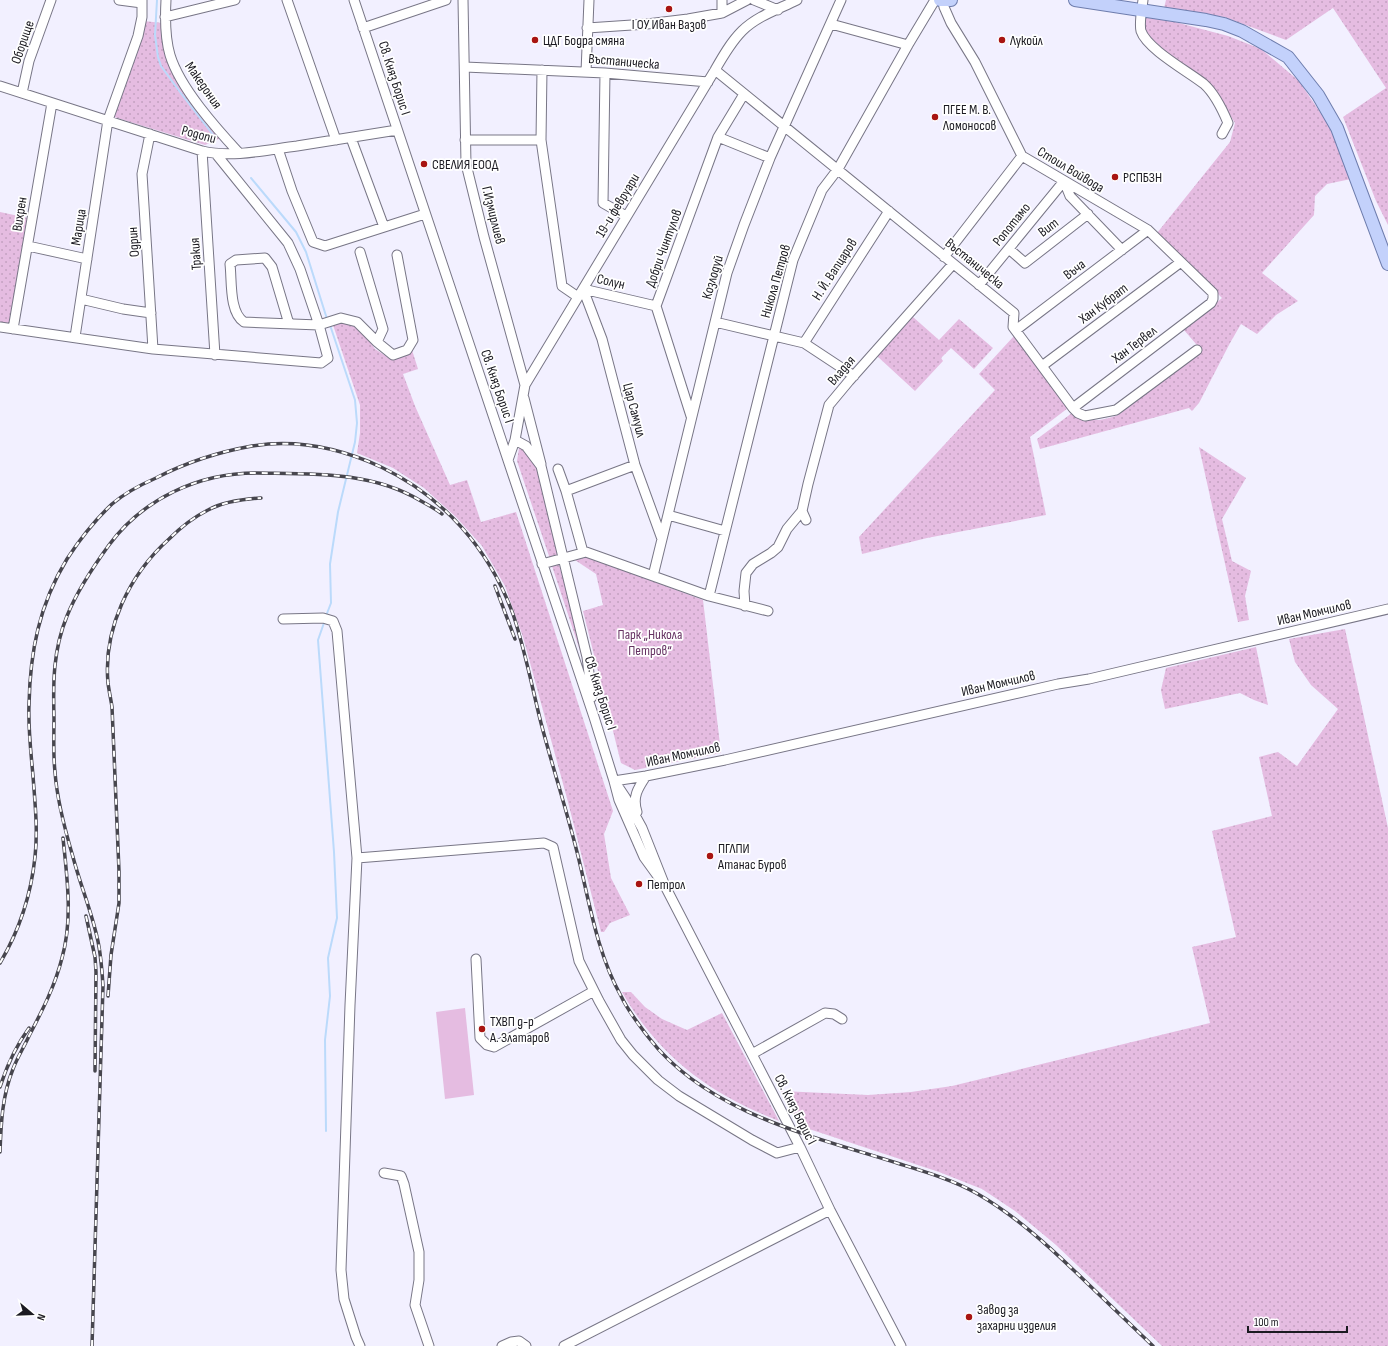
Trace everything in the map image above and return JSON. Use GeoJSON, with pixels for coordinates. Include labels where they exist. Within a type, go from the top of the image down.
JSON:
{"type":"FeatureCollection","features":[{"type":"Feature","properties":{"kind":"main road"},"geometry":{"type":"LineString","coordinates":[[1076,0],[1142,5],[1224,24],[1242,31],[1288,57],[1318,95],[1337,128],[1388,264]]}},
{"type":"Feature","properties":{"kind":"street","name":"Оборище"},"geometry":{"type":"LineString","coordinates":[[22,93],[29,61],[51,0]]}},
{"type":"Feature","properties":{"kind":"street"},"geometry":{"type":"LineString","coordinates":[[120,0],[142,2]]}},
{"type":"Feature","properties":{"kind":"street","name":"Македония"},"geometry":{"type":"LineString","coordinates":[[166,0],[165,17],[170,54],[174,67],[201,107],[240,153]]}},
{"type":"Feature","properties":{"kind":"street"},"geometry":{"type":"LineString","coordinates":[[165,17],[235,0]]}},
{"type":"Feature","properties":{"kind":"street"},"geometry":{"type":"LineString","coordinates":[[287,0],[336,140]]}},
{"type":"Feature","properties":{"kind":"street","name":"Св. Княз Борис I"},"geometry":{"type":"LineString","coordinates":[[354,0],[594,717],[619,800],[644,857],[665,886]]}},
{"type":"Feature","properties":{"kind":"street"},"geometry":{"type":"LineString","coordinates":[[364,28],[446,0]]}},
{"type":"Feature","properties":{"kind":"street","name":"Г.Измирлиев"},"geometry":{"type":"LineString","coordinates":[[463,0],[466,164],[484,237],[525,384]]}},
{"type":"Feature","properties":{"kind":"street"},"geometry":{"type":"LineString","coordinates":[[586,72],[589,0]]}},
{"type":"Feature","properties":{"kind":"street"},"geometry":{"type":"LineString","coordinates":[[722,0],[722,13]]}},
{"type":"Feature","properties":{"kind":"street"},"geometry":{"type":"LineString","coordinates":[[588,28],[688,19],[722,13],[747,0]]}},
{"type":"Feature","properties":{"kind":"street"},"geometry":{"type":"LineString","coordinates":[[754,0],[778,10]]}},
{"type":"Feature","properties":{"kind":"street","name":"19-и февруари"},"geometry":{"type":"LineString","coordinates":[[508,460],[515,440],[524,397],[525,384],[732,42],[754,21],[797,0]]}},
{"type":"Feature","properties":{"kind":"street","name":"Козлодуй"},"geometry":{"type":"LineString","coordinates":[[653,576],[727,273],[770,158],[841,0]]}},
{"type":"Feature","properties":{"kind":"street","name":"Никола Петров"},"geometry":{"type":"LineString","coordinates":[[709,596],[793,260],[822,190],[838,169],[908,45],[942,0]]}},
{"type":"Feature","properties":{"kind":"street","name":"Стоил Войвода"},"geometry":{"type":"LineString","coordinates":[[942,0],[947,15],[975,62],[1022,156],[1148,230],[1213,293],[1211,303]]}},
{"type":"Feature","properties":{"kind":"street","name":"Марица"},"geometry":{"type":"LineString","coordinates":[[75,337],[108,120],[138,36],[142,17],[142,2]]}},
{"type":"Feature","properties":{"kind":"street"},"geometry":{"type":"LineString","coordinates":[[1142,5],[1141,30],[1156,49],[1205,85],[1223,110],[1228,124],[1222,134]]}},
{"type":"Feature","properties":{"kind":"street"},"geometry":{"type":"LineString","coordinates":[[831,24],[908,45]]}},
{"type":"Feature","properties":{"kind":"street","name":"Въстаническа"},"geometry":{"type":"LineString","coordinates":[[465,67],[606,73],[708,82]]}},
{"type":"Feature","properties":{"kind":"street"},"geometry":{"type":"LineString","coordinates":[[542,70],[541,140],[562,286],[581,293]]}},
{"type":"Feature","properties":{"kind":"street","name":"Въстаническа"},"geometry":{"type":"LineString","coordinates":[[715,70],[1014,313],[1013,327],[1073,408]]}},
{"type":"Feature","properties":{"kind":"street"},"geometry":{"type":"LineString","coordinates":[[606,73],[603,203],[626,216]]}},
{"type":"Feature","properties":{"kind":"street","name":"Родопи"},"geometry":{"type":"LineString","coordinates":[[1,89],[22,93],[52,102],[202,151],[216,154],[278,149],[397,130]]}},
{"type":"Feature","properties":{"kind":"street","name":"Добри Чинтулов"},"geometry":{"type":"LineString","coordinates":[[692,417],[656,306],[718,137],[744,94]]}},
{"type":"Feature","properties":{"kind":"street","name":"Вихрен"},"geometry":{"type":"LineString","coordinates":[[13,329],[52,102]]}},
{"type":"Feature","properties":{"kind":"street","name":"Одрин"},"geometry":{"type":"LineString","coordinates":[[150,134],[142,174],[153,349]]}},
{"type":"Feature","properties":{"kind":"street"},"geometry":{"type":"LineString","coordinates":[[718,137],[770,158]]}},
{"type":"Feature","properties":{"kind":"street"},"geometry":{"type":"LineString","coordinates":[[351,138],[384,227]]}},
{"type":"Feature","properties":{"kind":"street"},"geometry":{"type":"LineString","coordinates":[[465,140],[541,140]]}},
{"type":"Feature","properties":{"kind":"street"},"geometry":{"type":"LineString","coordinates":[[278,149],[292,191],[313,242],[325,246],[425,214]]}},
{"type":"Feature","properties":{"kind":"street","name":"Тракия"},"geometry":{"type":"LineString","coordinates":[[202,151],[215,355]]}},
{"type":"Feature","properties":{"kind":"street"},"geometry":{"type":"LineString","coordinates":[[0,327],[153,349],[215,355],[321,363],[328,358],[319,325],[300,269],[288,243],[216,154]]}},
{"type":"Feature","properties":{"kind":"street"},"geometry":{"type":"LineString","coordinates":[[944,257],[1022,156]]}},
{"type":"Feature","properties":{"kind":"street"},"geometry":{"type":"LineString","coordinates":[[1064,181],[1070,196],[1122,250]]}},
{"type":"Feature","properties":{"kind":"street","name":"Ропотамо"},"geometry":{"type":"LineString","coordinates":[[979,285],[1064,181]]}},
{"type":"Feature","properties":{"kind":"street","name":"Н. Й. Вапцаров"},"geometry":{"type":"LineString","coordinates":[[804,343],[889,211]]}},
{"type":"Feature","properties":{"kind":"street","name":"Вит"},"geometry":{"type":"LineString","coordinates":[[1009,249],[1024,263],[1088,214]]}},
{"type":"Feature","properties":{"kind":"street","name":"Въча"},"geometry":{"type":"LineString","coordinates":[[1016,330],[1148,230]]}},
{"type":"Feature","properties":{"kind":"street"},"geometry":{"type":"LineString","coordinates":[[28,246],[87,259]]}},
{"type":"Feature","properties":{"kind":"street"},"geometry":{"type":"LineString","coordinates":[[360,252],[384,329],[377,342]]}},
{"type":"Feature","properties":{"kind":"street"},"geometry":{"type":"LineString","coordinates":[[289,324],[272,267],[265,258],[236,260],[230,264],[234,307],[239,319],[244,322],[289,324],[319,325],[341,318],[357,322],[377,342],[393,354],[407,350],[414,340],[397,255]]}},
{"type":"Feature","properties":{"kind":"street","name":"Хан Кубрат"},"geometry":{"type":"LineString","coordinates":[[1042,366],[1181,262]]}},
{"type":"Feature","properties":{"kind":"street","name":"Владая"},"geometry":{"type":"LineString","coordinates":[[802,511],[829,405],[953,264]]}},
{"type":"Feature","properties":{"kind":"street","name":"Солун"},"geometry":{"type":"LineString","coordinates":[[581,293],[656,306]]}},
{"type":"Feature","properties":{"kind":"street","name":"Цар Самуил"},"geometry":{"type":"LineString","coordinates":[[581,293],[602,339],[635,465],[662,539]]}},
{"type":"Feature","properties":{"kind":"street"},"geometry":{"type":"LineString","coordinates":[[81,300],[151,313]]}},
{"type":"Feature","properties":{"kind":"street","name":"Хан Тервел"},"geometry":{"type":"LineString","coordinates":[[1073,408],[1211,303]]}},
{"type":"Feature","properties":{"kind":"street"},"geometry":{"type":"LineString","coordinates":[[715,322],[804,343],[854,376]]}},
{"type":"Feature","properties":{"kind":"street"},"geometry":{"type":"LineString","coordinates":[[1073,408],[1078,413],[1085,416],[1116,410],[1197,350]]}},
{"type":"Feature","properties":{"kind":"street"},"geometry":{"type":"LineString","coordinates":[[524,397],[587,657],[594,717]]}},
{"type":"Feature","properties":{"kind":"street"},"geometry":{"type":"LineString","coordinates":[[515,440],[526,446],[541,466]]}},
{"type":"Feature","properties":{"kind":"street"},"geometry":{"type":"LineString","coordinates":[[566,491],[635,465]]}},
{"type":"Feature","properties":{"kind":"street"},"geometry":{"type":"LineString","coordinates":[[558,469],[566,491],[582,552]]}},
{"type":"Feature","properties":{"kind":"street"},"geometry":{"type":"LineString","coordinates":[[745,606],[744,591],[746,573],[753,564],[778,547],[787,529],[802,511],[806,520]]}},
{"type":"Feature","properties":{"kind":"street"},"geometry":{"type":"LineString","coordinates":[[668,515],[725,531]]}},
{"type":"Feature","properties":{"kind":"street"},"geometry":{"type":"LineString","coordinates":[[542,564],[586,552],[709,596],[768,611]]}},
{"type":"Feature","properties":{"kind":"street","name":"Иван Момчилов"},"geometry":{"type":"LineString","coordinates":[[614,780],[646,776],[732,758],[1388,609]]}},
{"type":"Feature","properties":{"kind":"street"},"geometry":{"type":"LineString","coordinates":[[283,619],[324,618],[333,621],[338,631],[357,858],[349,1013],[341,1270],[344,1299],[360,1346]]}},
{"type":"Feature","properties":{"kind":"street"},"geometry":{"type":"LineString","coordinates":[[642,828],[634,800],[646,776]]}},
{"type":"Feature","properties":{"kind":"street","name":"Св. Княз Борис I"},"geometry":{"type":"LineString","coordinates":[[614,780],[642,828],[665,886],[800,1146],[830,1210],[901,1346]]}},
{"type":"Feature","properties":{"kind":"street"},"geometry":{"type":"LineString","coordinates":[[357,858],[544,843],[553,847],[579,961],[621,1040],[633,1055],[658,1080],[680,1096],[752,1140],[777,1153],[800,1146]]}},
{"type":"Feature","properties":{"kind":"street"},"geometry":{"type":"LineString","coordinates":[[476,959],[480,1038],[487,1045],[494,1047],[594,991]]}},
{"type":"Feature","properties":{"kind":"street"},"geometry":{"type":"LineString","coordinates":[[752,1054],[825,1013],[834,1014],[842,1019]]}},
{"type":"Feature","properties":{"kind":"street"},"geometry":{"type":"LineString","coordinates":[[384,1173],[401,1176],[404,1184],[419,1252],[419,1280],[415,1305],[428,1346]]}},
{"type":"Feature","properties":{"kind":"street"},"geometry":{"type":"LineString","coordinates":[[564,1346],[830,1210]]}},
{"type":"Feature","properties":{"kind":"street"},"geometry":{"type":"LineString","coordinates":[[502,1346],[511,1342],[519,1341],[526,1346]]}},
{"type":"Feature","properties":{"kind":"green space"},"geometry":{"type":"Polygon","coordinates":[[[1166,0],[1388,0],[1388,225],[1376,201],[1343,117],[1386,88],[1333,8],[1286,40],[1224,17],[1164,8],[1166,0]]]}},
{"type":"Feature","properties":{"kind":"green space"},"geometry":{"type":"Polygon","coordinates":[[[1143,17],[1175,22],[1228,36],[1261,49],[1299,81],[1328,124],[1351,179],[1327,184],[1315,196],[1314,215],[1262,273],[1298,301],[1276,315],[1257,334],[1241,324],[1199,403],[1192,411],[1189,408],[1040,449],[1037,439],[1072,413],[1095,420],[1118,415],[1202,351],[1184,330],[1222,298],[1157,233],[1230,142],[1235,123],[1211,85],[1165,51],[1147,34],[1143,17]]]}},
{"type":"Feature","properties":{"kind":"green space"},"geometry":{"type":"Polygon","coordinates":[[[143,21],[163,23],[166,59],[180,85],[223,137],[205,145],[114,117],[139,48],[143,21]]]}},
{"type":"Feature","properties":{"kind":"green space"},"geometry":{"type":"Polygon","coordinates":[[[0,212],[28,218],[11,322],[9,326],[0,325],[0,212]]]}},
{"type":"Feature","properties":{"kind":"green space"},"geometry":{"type":"Polygon","coordinates":[[[913,317],[939,340],[959,319],[993,348],[974,369],[951,348],[941,358],[943,361],[915,391],[877,356],[913,317]]]}},
{"type":"Feature","properties":{"kind":"green space"},"geometry":{"type":"Polygon","coordinates":[[[341,322],[360,328],[375,349],[389,358],[402,357],[412,350],[418,369],[403,374],[415,406],[450,485],[467,480],[481,522],[516,512],[613,811],[604,834],[611,878],[630,915],[610,923],[604,932],[601,932],[568,802],[523,637],[505,586],[482,546],[456,517],[424,488],[393,468],[357,453],[360,433],[360,405],[333,325],[341,322]]]}},
{"type":"Feature","properties":{"kind":"green space"},"geometry":{"type":"Polygon","coordinates":[[[1014,336],[1068,408],[1030,437],[1046,515],[927,538],[862,554],[859,537],[995,390],[979,374],[1014,336]]]}},
{"type":"Feature","properties":{"kind":"green space"},"geometry":{"type":"Polygon","coordinates":[[[1199,447],[1246,478],[1222,519],[1232,561],[1251,571],[1245,596],[1249,620],[1238,622],[1199,447]]]}},
{"type":"Feature","properties":{"kind":"green space"},"geometry":{"type":"Polygon","coordinates":[[[519,448],[523,449],[537,468],[558,557],[550,559],[517,461],[519,448]]]}},
{"type":"Feature","properties":{"kind":"green space","name":"Парк „Никола Петров“"},"geometry":{"type":"Polygon","coordinates":[[[588,557],[703,600],[721,753],[635,770],[621,763],[583,611],[603,605],[596,574],[575,560],[588,557]]]}},
{"type":"Feature","properties":{"kind":"green space"},"geometry":{"type":"Polygon","coordinates":[[[559,564],[585,658],[583,660],[552,566],[559,564]]]}},
{"type":"Feature","properties":{"kind":"green space"},"geometry":{"type":"Polygon","coordinates":[[[1345,629],[1388,828],[1388,1346],[1162,1346],[1056,1245],[1015,1211],[982,1189],[939,1172],[800,1126],[781,1091],[868,1095],[911,1092],[952,1086],[1210,1023],[1192,947],[1236,937],[1212,831],[1272,816],[1259,757],[1278,752],[1297,766],[1338,709],[1311,685],[1295,662],[1289,639],[1345,629]]]}},
{"type":"Feature","properties":{"kind":"green space"},"geometry":{"type":"Polygon","coordinates":[[[1256,647],[1268,705],[1240,693],[1165,709],[1161,690],[1166,668],[1256,647]]]}},
{"type":"Feature","properties":{"kind":"green space"},"geometry":{"type":"Polygon","coordinates":[[[622,992],[631,992],[645,1007],[662,1019],[687,1030],[722,1013],[779,1121],[731,1099],[688,1071],[652,1036],[622,992]]]}},
{"type":"Feature","properties":{"kind":"green space"},"geometry":{"type":"Polygon","coordinates":[[[465,1008],[474,1095],[445,1099],[436,1012],[465,1008]]]}},
{"type":"Feature","properties":{"kind":"waterway"},"geometry":{"type":"LineString","coordinates":[[157,0],[155,35],[158,57],[161,66],[214,136]]}},
{"type":"Feature","properties":{"kind":"waterway"},"geometry":{"type":"LineString","coordinates":[[251,178],[296,232],[306,252],[327,319]]}},
{"type":"Feature","properties":{"kind":"waterway"},"geometry":{"type":"LineString","coordinates":[[326,616],[331,603],[330,564],[338,512],[355,442],[357,423],[355,400],[330,325]]}},
{"type":"Feature","properties":{"kind":"waterway"},"geometry":{"type":"LineString","coordinates":[[325,620],[318,640],[334,852],[337,918],[328,958],[330,996],[325,1040],[326,1131]]}},
{"type":"Feature","properties":{"kind":"railway"},"geometry":{"type":"LineString","coordinates":[[0,963],[13,938],[23,912],[31,885],[35,857],[36,816],[29,714],[31,666],[43,611],[57,576],[67,559],[88,530],[112,504],[122,496],[138,486],[179,467],[203,458],[227,451],[268,444],[318,447],[350,455],[381,467],[404,479],[425,493],[462,527],[491,568],[503,590],[513,614],[521,641],[541,723],[575,843],[591,912],[606,964],[624,1002],[649,1038],[673,1064],[701,1086],[731,1104],[764,1119],[799,1132],[949,1180],[967,1188],[991,1202],[1021,1223],[1048,1246],[1153,1346]]}},
{"type":"Feature","properties":{"kind":"railway"},"geometry":{"type":"LineString","coordinates":[[92,1346],[103,986],[97,937],[59,805],[54,765],[54,679],[56,654],[67,616],[80,588],[109,545],[138,514],[155,502],[174,492],[213,478],[234,474],[256,473],[320,474],[362,479],[402,491],[442,514]]}},
{"type":"Feature","properties":{"kind":"railway"},"geometry":{"type":"LineString","coordinates":[[108,996],[111,955],[119,903],[112,707],[108,683],[110,643],[115,623],[122,604],[142,569],[155,553],[187,523],[214,507],[234,501],[261,498]]}},
{"type":"Feature","properties":{"kind":"railway"},"geometry":{"type":"LineString","coordinates":[[495,586],[515,639]]}},
{"type":"Feature","properties":{"kind":"railway"},"geometry":{"type":"LineString","coordinates":[[0,1152],[3,1110],[9,1079],[16,1061],[52,988],[62,958],[68,913],[63,838]]}},
{"type":"Feature","properties":{"kind":"railway"},"geometry":{"type":"LineString","coordinates":[[86,916],[95,957],[96,972],[95,1071]]}},
{"type":"Feature","properties":{"kind":"railway"},"geometry":{"type":"LineString","coordinates":[[0,1087],[12,1056],[29,1028]]}},
{"type":"Feature","properties":{"kind":"place","name":"I ОУ Иван Вазов"},"geometry":{"type":"Point","coordinates":[669,9]}},
{"type":"Feature","properties":{"kind":"place","name":"ЦДГ Бодра смяна"},"geometry":{"type":"Point","coordinates":[535,40]}},
{"type":"Feature","properties":{"kind":"place","name":"Лукойл"},"geometry":{"type":"Point","coordinates":[1002,40]}},
{"type":"Feature","properties":{"kind":"place","name":"ПГЕЕ М. В. Ломоносов"},"geometry":{"type":"Point","coordinates":[935,117]}},
{"type":"Feature","properties":{"kind":"place","name":"СВЕЛИЯ ЕООД"},"geometry":{"type":"Point","coordinates":[424,164]}},
{"type":"Feature","properties":{"kind":"place","name":"РСПБЗН"},"geometry":{"type":"Point","coordinates":[1115,177]}},
{"type":"Feature","properties":{"kind":"place","name":"ПГЛПИ Атанас Буров"},"geometry":{"type":"Point","coordinates":[710,856]}},
{"type":"Feature","properties":{"kind":"place","name":"Петрол"},"geometry":{"type":"Point","coordinates":[639,884]}},
{"type":"Feature","properties":{"kind":"place","name":"ТХВП д-р А. Златаров"},"geometry":{"type":"Point","coordinates":[482,1029]}},
{"type":"Feature","properties":{"kind":"place","name":"Завод за захарни изделия"},"geometry":{"type":"Point","coordinates":[969,1317]}}]}
